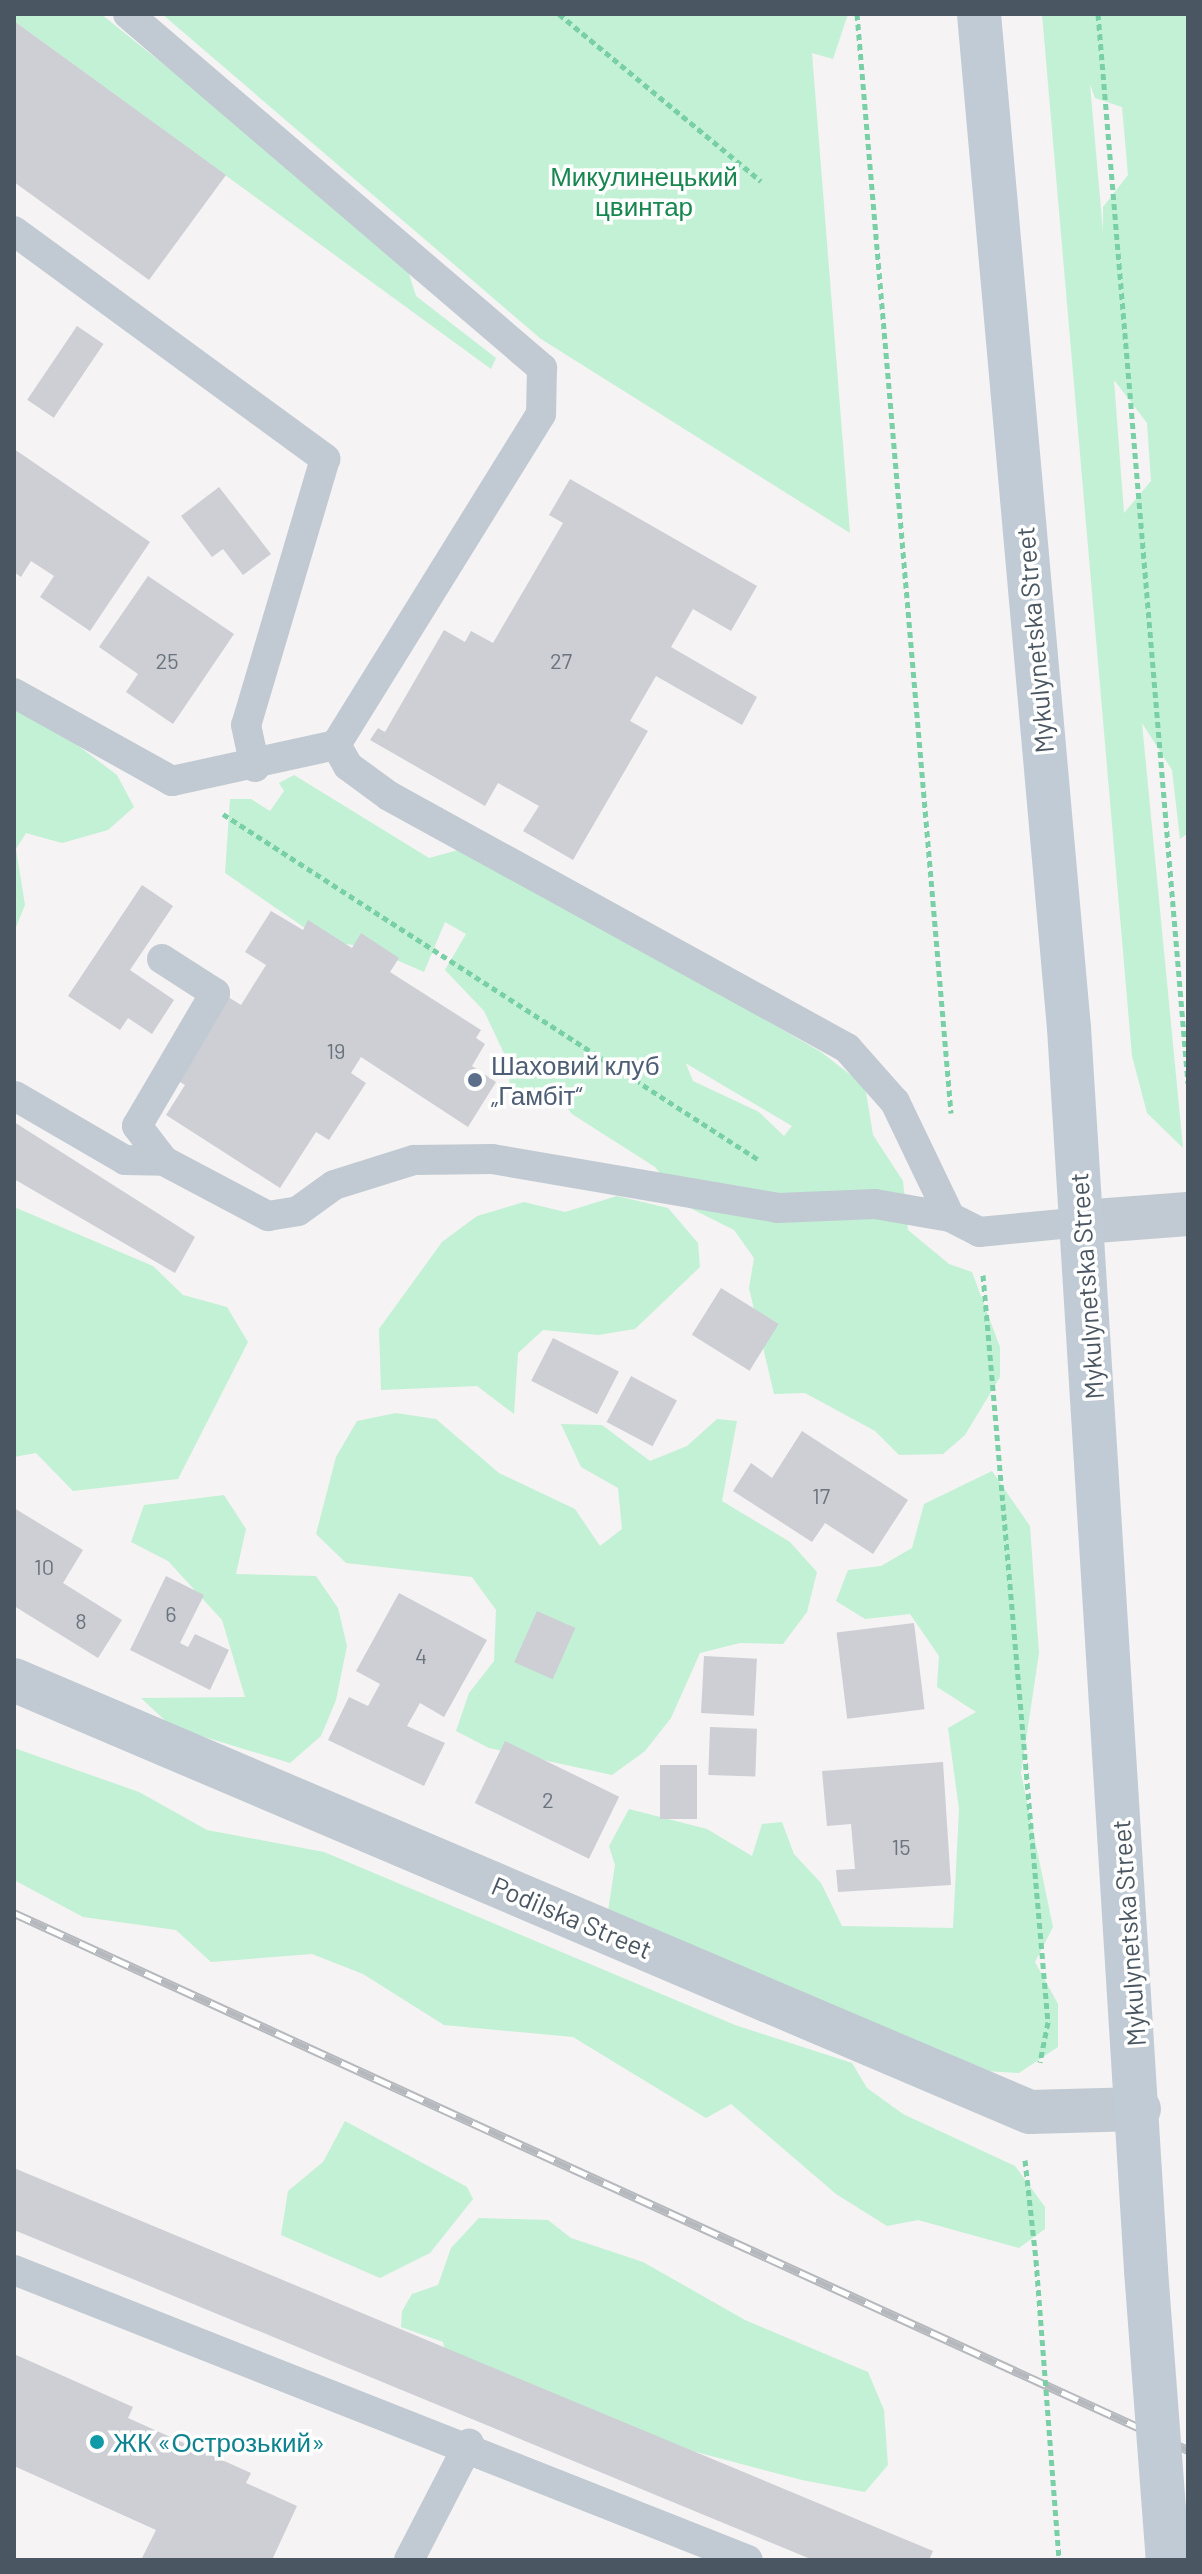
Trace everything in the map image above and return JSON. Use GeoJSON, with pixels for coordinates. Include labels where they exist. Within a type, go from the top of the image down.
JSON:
{"type":"FeatureCollection","features":[{"type":"Feature","properties":{"kind":"main road","name":"Mykulynetska Street"},"geometry":{"type":"LineString","coordinates":[[979,14],[1082,1222],[1139,2109],[1146,2270],[1168,2560]]}},
{"type":"Feature","properties":{"kind":"street"},"geometry":{"type":"LineString","coordinates":[[1082,1222],[1188,1214]]}},
{"type":"Feature","properties":{"kind":"street","name":"Podilska Street"},"geometry":{"type":"LineString","coordinates":[[14,1680],[1030,2112],[1139,2109]]}},
{"type":"Feature","properties":{"kind":"lane"},"geometry":{"type":"LineString","coordinates":[[14,693],[172,781],[255,767],[336,745],[541,414],[542,368],[128,14]]}},
{"type":"Feature","properties":{"kind":"lane"},"geometry":{"type":"LineString","coordinates":[[14,231],[325,459],[246,725],[255,767]]}},
{"type":"Feature","properties":{"kind":"lane"},"geometry":{"type":"LineString","coordinates":[[336,745],[348,766],[389,796],[847,1048],[895,1102],[950,1217]]}},
{"type":"Feature","properties":{"kind":"lane"},"geometry":{"type":"LineString","coordinates":[[162,959],[215,993],[137,1126],[164,1161],[268,1216],[298,1211],[334,1185],[414,1160],[492,1159],[778,1208],[875,1204],[950,1217],[979,1232],[1082,1222]]}},
{"type":"Feature","properties":{"kind":"lane"},"geometry":{"type":"LineString","coordinates":[[15,1096],[125,1160],[164,1161]]}},
{"type":"Feature","properties":{"kind":"lane"},"geometry":{"type":"LineString","coordinates":[[14,2270],[469,2444],[748,2560]]}},
{"type":"Feature","properties":{"kind":"lane"},"geometry":{"type":"LineString","coordinates":[[409,2560],[469,2444]]}},
{"type":"Feature","properties":{"kind":"path"},"geometry":{"type":"LineString","coordinates":[[559,14],[761,181]]}},
{"type":"Feature","properties":{"kind":"path"},"geometry":{"type":"LineString","coordinates":[[857,14],[951,1118]]}},
{"type":"Feature","properties":{"kind":"path"},"geometry":{"type":"LineString","coordinates":[[1098,14],[1188,1083]]}},
{"type":"Feature","properties":{"kind":"path"},"geometry":{"type":"LineString","coordinates":[[172,781],[765,1163]]}},
{"type":"Feature","properties":{"kind":"path"},"geometry":{"type":"LineString","coordinates":[[979,1232],[1048,2022],[1030,2112]]}},
{"type":"Feature","properties":{"kind":"path"},"geometry":{"type":"LineString","coordinates":[[1036,2260],[1059,2560]]}},
{"type":"Feature","properties":{"kind":"green space"},"geometry":{"type":"Polygon","coordinates":[[[14,14],[101,14],[404,258],[416,296],[496,358],[491,369],[14,21],[14,14]]]}},
{"type":"Feature","properties":{"kind":"green space","name":"Микулинецький цвинтар"},"geometry":{"type":"Polygon","coordinates":[[[162,14],[848,14],[833,59],[812,53],[850,533],[541,339],[162,14]]]}},
{"type":"Feature","properties":{"kind":"green space"},"geometry":{"type":"Polygon","coordinates":[[[1042,14],[1188,14],[1188,833],[1180,839],[1172,770],[1142,723],[1183,1148],[1147,1113],[1132,1056],[1042,14]],[[1090,84],[1103,232],[1103,207],[1128,175],[1122,107],[1095,98],[1090,84]],[[1114,380],[1124,513],[1151,481],[1147,423],[1114,380]]]}},
{"type":"Feature","properties":{"kind":"green space"},"geometry":{"type":"Polygon","coordinates":[[[14,681],[52,726],[117,775],[134,807],[108,830],[62,843],[26,833],[16,849],[25,905],[14,932],[14,681]]]}},
{"type":"Feature","properties":{"kind":"green space"},"geometry":{"type":"Polygon","coordinates":[[[294,775],[429,858],[469,847],[821,1052],[865,1086],[873,1135],[903,1181],[908,1230],[949,1264],[972,1272],[1000,1347],[1000,1377],[965,1435],[943,1454],[899,1455],[875,1431],[805,1393],[774,1394],[749,1288],[754,1258],[734,1230],[688,1207],[655,1167],[572,1114],[553,1089],[509,1091],[510,1066],[484,1011],[445,970],[466,934],[445,922],[424,972],[367,947],[324,941],[225,873],[230,799],[251,799],[270,811],[284,791],[279,783],[294,775]],[[686,1064],[693,1081],[759,1112],[784,1136],[792,1126],[686,1064]]]}},
{"type":"Feature","properties":{"kind":"green space"},"geometry":{"type":"Polygon","coordinates":[[[617,1196],[668,1208],[698,1243],[700,1267],[635,1329],[598,1335],[543,1330],[518,1353],[514,1414],[477,1386],[381,1390],[379,1329],[442,1242],[477,1216],[524,1202],[565,1212],[617,1196]]]}},
{"type":"Feature","properties":{"kind":"green space"},"geometry":{"type":"Polygon","coordinates":[[[14,1207],[153,1266],[183,1295],[227,1307],[248,1342],[178,1479],[73,1491],[36,1453],[14,1457],[14,1207]]]}},
{"type":"Feature","properties":{"kind":"green space"},"geometry":{"type":"Polygon","coordinates":[[[396,1413],[436,1419],[499,1473],[575,1509],[600,1546],[622,1529],[618,1488],[581,1467],[561,1424],[602,1425],[650,1461],[687,1446],[717,1419],[737,1421],[722,1501],[790,1542],[817,1572],[807,1612],[783,1644],[740,1643],[700,1653],[671,1718],[645,1751],[612,1775],[489,1748],[456,1731],[469,1693],[494,1661],[496,1610],[472,1577],[346,1563],[316,1534],[336,1457],[357,1421],[396,1413]]]}},
{"type":"Feature","properties":{"kind":"green space"},"geometry":{"type":"Polygon","coordinates":[[[992,1471],[1030,1526],[1039,1653],[1021,1773],[1053,1927],[1035,1962],[1058,2004],[1058,2047],[1019,2073],[984,2071],[607,1918],[615,1865],[609,1846],[629,1809],[707,1829],[752,1856],[762,1824],[782,1822],[794,1854],[821,1883],[842,1926],[953,1928],[959,1809],[948,1728],[976,1712],[937,1687],[939,1656],[910,1614],[865,1619],[836,1601],[848,1570],[881,1566],[912,1548],[924,1504],[992,1471]]]}},
{"type":"Feature","properties":{"kind":"green space"},"geometry":{"type":"Polygon","coordinates":[[[224,1495],[246,1529],[236,1574],[316,1576],[338,1608],[347,1646],[336,1700],[321,1736],[290,1763],[172,1727],[141,1698],[245,1697],[222,1620],[168,1561],[131,1542],[144,1505],[224,1495]]]}},
{"type":"Feature","properties":{"kind":"green space"},"geometry":{"type":"Polygon","coordinates":[[[14,1748],[139,1792],[207,1830],[324,1852],[735,2025],[852,2063],[867,2088],[903,2114],[1015,2166],[1045,2207],[1045,2229],[1019,2248],[918,2220],[887,2226],[836,2194],[731,2104],[706,2118],[573,2037],[444,2025],[363,1974],[312,1954],[211,1962],[176,1930],[83,1917],[14,1880],[14,1748]]]}},
{"type":"Feature","properties":{"kind":"green space"},"geometry":{"type":"Polygon","coordinates":[[[345,2121],[467,2187],[473,2199],[430,2253],[380,2278],[281,2235],[288,2191],[323,2162],[345,2121]]]}},
{"type":"Feature","properties":{"kind":"green space"},"geometry":{"type":"Polygon","coordinates":[[[479,2218],[548,2220],[571,2238],[643,2262],[745,2320],[868,2372],[884,2410],[888,2465],[865,2492],[802,2480],[617,2431],[451,2374],[443,2342],[401,2327],[402,2311],[412,2294],[438,2285],[451,2248],[479,2218]]]}},
{"type":"Feature","properties":{"kind":"building"},"geometry":{"type":"Polygon","coordinates":[[[14,21],[226,175],[149,280],[14,182],[14,21]]]}},
{"type":"Feature","properties":{"kind":"building"},"geometry":{"type":"Polygon","coordinates":[[[77,326],[104,344],[54,418],[27,400],[77,326]]]}},
{"type":"Feature","properties":{"kind":"building"},"geometry":{"type":"Polygon","coordinates":[[[14,449],[150,542],[90,631],[40,597],[54,576],[31,561],[21,577],[14,572],[14,449]]]}},
{"type":"Feature","properties":{"kind":"building"},"geometry":{"type":"Polygon","coordinates":[[[570,479],[757,586],[731,631],[693,609],[671,647],[757,697],[742,725],[656,676],[630,721],[648,731],[573,860],[523,831],[539,806],[498,783],[485,806],[370,740],[378,728],[385,732],[444,630],[465,642],[471,631],[493,643],[563,523],[549,515],[570,479]]]}},
{"type":"Feature","properties":{"kind":"building"},"geometry":{"type":"Polygon","coordinates":[[[219,487],[271,554],[243,575],[223,549],[212,557],[181,516],[219,487]]]}},
{"type":"Feature","properties":{"kind":"building"},"geometry":{"type":"Polygon","coordinates":[[[148,576],[234,634],[173,724],[126,692],[138,674],[99,647],[148,576]]]}},
{"type":"Feature","properties":{"kind":"building"},"geometry":{"type":"Polygon","coordinates":[[[142,885],[173,906],[130,970],[174,1000],[152,1034],[128,1018],[120,1030],[68,996],[142,885]]]}},
{"type":"Feature","properties":{"kind":"building"},"geometry":{"type":"Polygon","coordinates":[[[271,911],[303,930],[308,920],[352,948],[361,933],[399,958],[390,972],[481,1030],[476,1038],[485,1044],[472,1066],[496,1082],[468,1127],[361,1057],[351,1073],[366,1083],[329,1140],[316,1132],[280,1188],[166,1115],[185,1085],[173,1078],[225,995],[241,1005],[266,965],[245,952],[271,911]]]}},
{"type":"Feature","properties":{"kind":"building"},"geometry":{"type":"Polygon","coordinates":[[[14,1122],[195,1237],[175,1273],[14,1179],[14,1122]]]}},
{"type":"Feature","properties":{"kind":"building"},"geometry":{"type":"Polygon","coordinates":[[[721,1288],[779,1324],[750,1371],[692,1335],[721,1288]]]}},
{"type":"Feature","properties":{"kind":"building"},"geometry":{"type":"Polygon","coordinates":[[[553,1338],[619,1372],[597,1414],[531,1381],[553,1338]]]}},
{"type":"Feature","properties":{"kind":"building"},"geometry":{"type":"Polygon","coordinates":[[[631,1376],[677,1400],[653,1446],[607,1422],[631,1376]]]}},
{"type":"Feature","properties":{"kind":"building"},"geometry":{"type":"Polygon","coordinates":[[[802,1431],[908,1500],[873,1554],[825,1523],[812,1542],[733,1491],[751,1463],[772,1478],[802,1431]]]}},
{"type":"Feature","properties":{"kind":"building"},"geometry":{"type":"Polygon","coordinates":[[[14,1508],[83,1550],[63,1583],[122,1620],[98,1658],[14,1606],[14,1508]]]}},
{"type":"Feature","properties":{"kind":"building"},"geometry":{"type":"Polygon","coordinates":[[[166,1576],[204,1595],[180,1643],[188,1647],[195,1634],[229,1650],[210,1690],[130,1650],[166,1576]]]}},
{"type":"Feature","properties":{"kind":"building"},"geometry":{"type":"Polygon","coordinates":[[[399,1593],[487,1640],[444,1717],[420,1703],[407,1726],[445,1743],[424,1786],[328,1740],[349,1697],[368,1706],[380,1684],[356,1671],[399,1593]]]}},
{"type":"Feature","properties":{"kind":"building"},"geometry":{"type":"Polygon","coordinates":[[[537,1611],[575,1628],[553,1679],[514,1662],[537,1611]]]}},
{"type":"Feature","properties":{"kind":"building"},"geometry":{"type":"Polygon","coordinates":[[[914,1623],[925,1709],[847,1719],[837,1633],[914,1623]]]}},
{"type":"Feature","properties":{"kind":"building"},"geometry":{"type":"Polygon","coordinates":[[[704,1656],[757,1659],[754,1716],[701,1713],[704,1656]]]}},
{"type":"Feature","properties":{"kind":"building"},"geometry":{"type":"Polygon","coordinates":[[[710,1727],[757,1729],[755,1777],[708,1775],[710,1727]]]}},
{"type":"Feature","properties":{"kind":"building"},"geometry":{"type":"Polygon","coordinates":[[[505,1741],[619,1797],[589,1859],[475,1803],[505,1741]]]}},
{"type":"Feature","properties":{"kind":"building"},"geometry":{"type":"Polygon","coordinates":[[[943,1762],[951,1885],[838,1892],[836,1870],[855,1869],[851,1824],[827,1826],[822,1771],[943,1762]]]}},
{"type":"Feature","properties":{"kind":"building"},"geometry":{"type":"Polygon","coordinates":[[[660,1765],[697,1765],[697,1819],[660,1819],[660,1765]]]}},
{"type":"Feature","properties":{"kind":"building"},"geometry":{"type":"Polygon","coordinates":[[[14,2168],[933,2551],[929,2560],[813,2560],[14,2230],[14,2168]]]}},
{"type":"Feature","properties":{"kind":"building","name":"ЖК «Острозький»"},"geometry":{"type":"Polygon","coordinates":[[[14,2354],[133,2407],[128,2418],[251,2473],[246,2483],[297,2506],[272,2560],[141,2560],[156,2530],[14,2466],[14,2354]]]}},
{"type":"Feature","properties":{"kind":"railway"},"geometry":{"type":"LineString","coordinates":[[14,1913],[1188,2450]]}},
{"type":"Feature","properties":{"kind":"place","name":"Шаховий клуб „Гамбіт“"},"geometry":{"type":"Point","coordinates":[475,1080]}},
{"type":"Feature","properties":{"kind":"place","name":"ЖК «Острозький»"},"geometry":{"type":"Point","coordinates":[97,2442]}}]}
